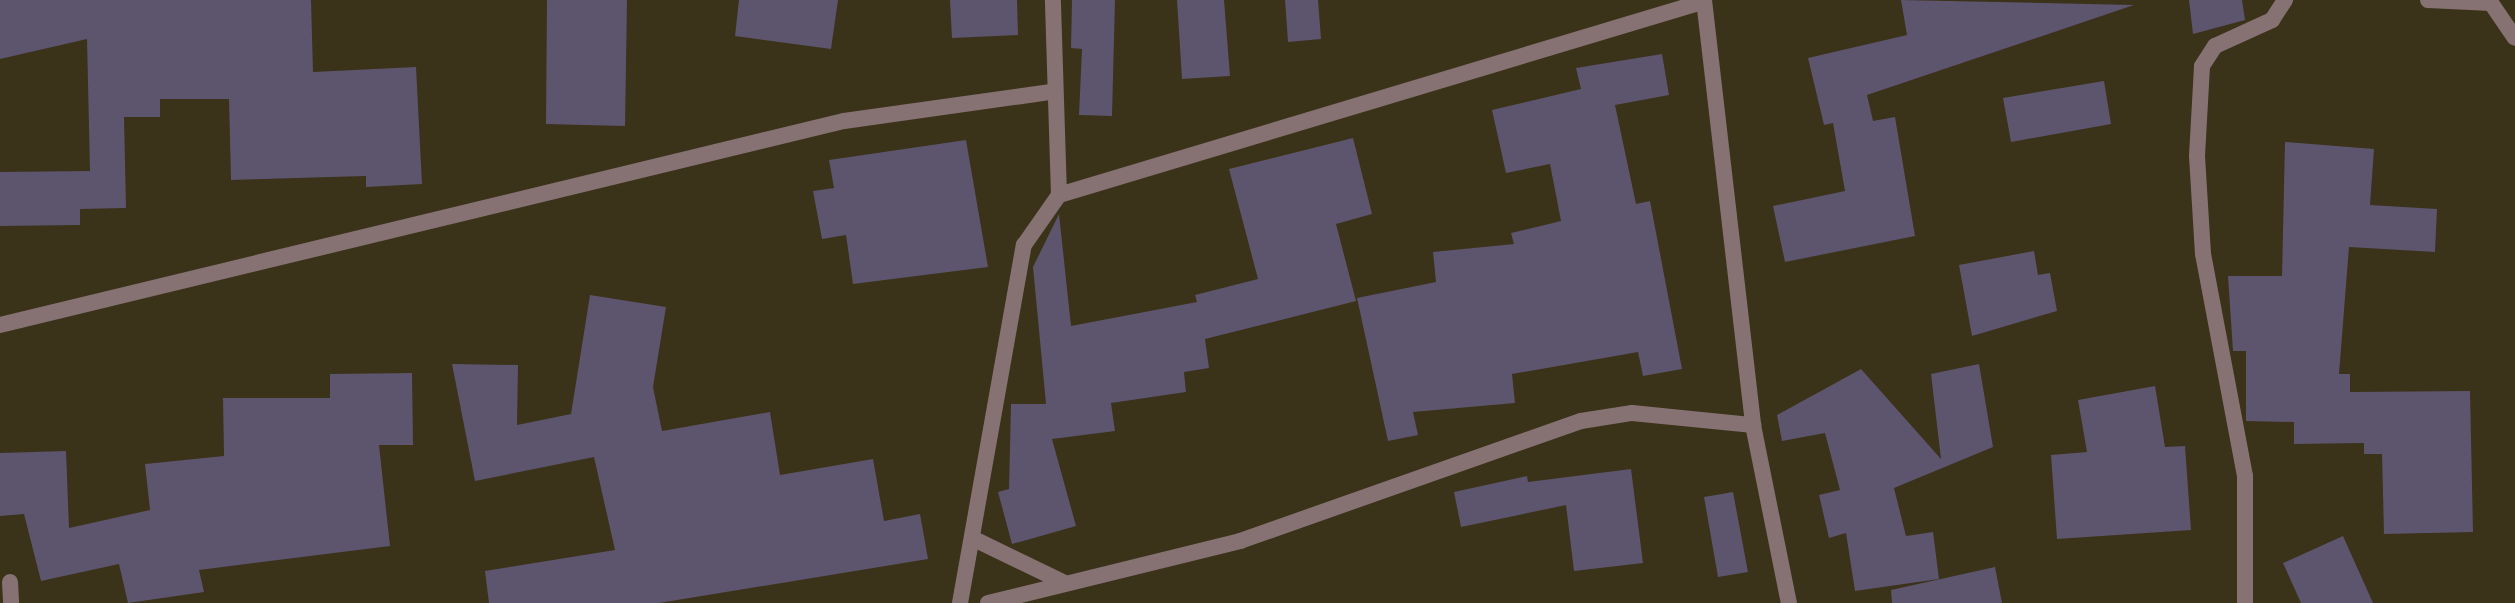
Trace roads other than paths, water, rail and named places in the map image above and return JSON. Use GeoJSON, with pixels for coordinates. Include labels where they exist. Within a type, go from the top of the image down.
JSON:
{"type":"FeatureCollection","features":[{"type":"Feature","properties":{"kind":"street"},"geometry":{"type":"LineString","coordinates":[[1053,0],[1051,92],[1059,195]]}},
{"type":"Feature","properties":{"kind":"street"},"geometry":{"type":"LineString","coordinates":[[2245,603],[2245,476],[2203,254],[2202,66],[2215,46],[2272,20],[2285,0]]}},
{"type":"Feature","properties":{"kind":"street"},"geometry":{"type":"LineString","coordinates":[[2428,0],[2494,2],[2515,38]]}},
{"type":"Feature","properties":{"kind":"street"},"geometry":{"type":"LineString","coordinates":[[960,603],[974,539],[1024,245],[1059,195],[1703,1],[1753,425],[1789,603]]}},
{"type":"Feature","properties":{"kind":"street"},"geometry":{"type":"LineString","coordinates":[[0,325],[844,121],[1051,92]]}},
{"type":"Feature","properties":{"kind":"street"},"geometry":{"type":"LineString","coordinates":[[988,603],[1063,582],[1240,541],[1581,421],[1632,413],[1753,425]]}},
{"type":"Feature","properties":{"kind":"street"},"geometry":{"type":"LineString","coordinates":[[974,539],[1063,582]]}},
{"type":"Feature","properties":{"kind":"street"},"geometry":{"type":"LineString","coordinates":[[10,582],[11,603]]}}]}
